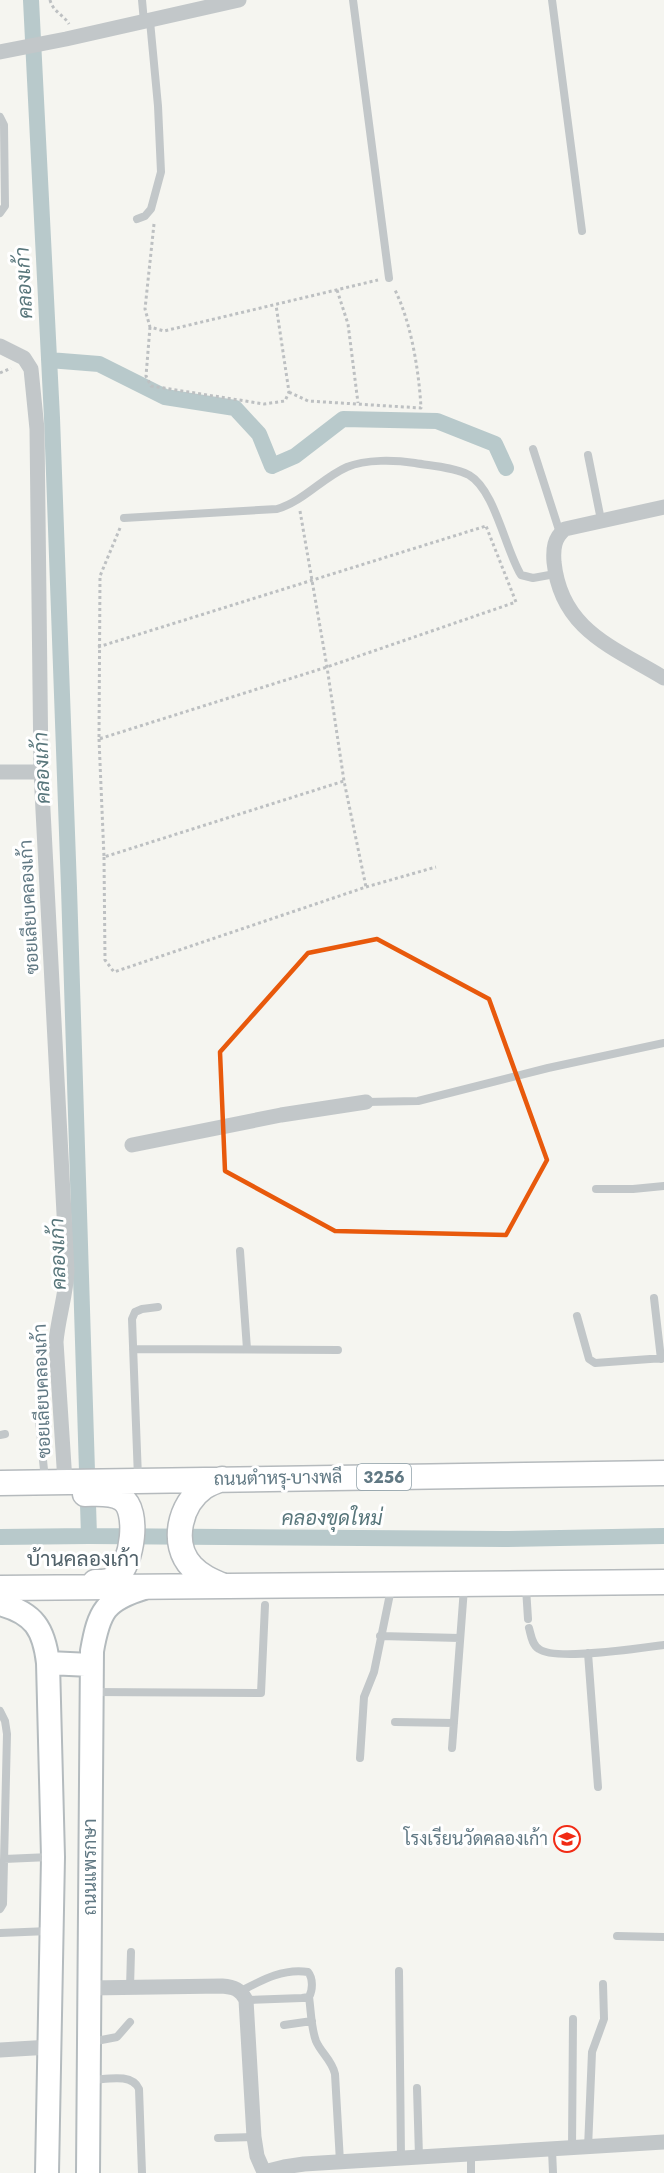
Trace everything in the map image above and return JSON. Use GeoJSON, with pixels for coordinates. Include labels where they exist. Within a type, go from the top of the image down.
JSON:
{"type":"FeatureCollection","features":[{"type":"Feature","properties":{"kind":"main road","name":"ถนนตำหรุ-บางพลี"},"geometry":{"type":"LineString","coordinates":[[0,1483],[105,1487],[138,1480],[664,1473]]}},
{"type":"Feature","properties":{"kind":"main road"},"geometry":{"type":"LineString","coordinates":[[222,1479],[205,1487],[191,1501],[181,1524],[180,1539],[184,1554],[192,1568],[209,1580],[224,1586]]}},
{"type":"Feature","properties":{"kind":"main road"},"geometry":{"type":"LineString","coordinates":[[0,1490],[20,1496],[64,1485]]}},
{"type":"Feature","properties":{"kind":"main road"},"geometry":{"type":"LineString","coordinates":[[0,1582],[103,1582],[114,1579],[123,1568],[131,1542],[132,1525],[127,1503],[105,1487]]}},
{"type":"Feature","properties":{"kind":"main road"},"geometry":{"type":"LineString","coordinates":[[0,1588],[664,1582]]}},
{"type":"Feature","properties":{"kind":"main road","name":"ถนนแพรกษา"},"geometry":{"type":"LineString","coordinates":[[88,2173],[91,1665],[94,1640],[103,1613],[115,1599],[145,1587]]}},
{"type":"Feature","properties":{"kind":"main road","name":"ถนนแพรกษา"},"geometry":{"type":"LineString","coordinates":[[0,1604],[17,1608],[33,1620],[43,1638],[48,1664],[53,1857],[47,2173]]}},
{"type":"Feature","properties":{"kind":"main road"},"geometry":{"type":"LineString","coordinates":[[48,1664],[91,1665]]}},
{"type":"Feature","properties":{"kind":"street"},"geometry":{"type":"LineString","coordinates":[[6,51],[239,0]]}},
{"type":"Feature","properties":{"kind":"street","name":"ซอยเลียบคลองเก้า"},"geometry":{"type":"LineString","coordinates":[[0,346],[24,358],[31,369],[38,461],[41,772],[67,1271],[56,1342],[64,1485]]}},
{"type":"Feature","properties":{"kind":"street"},"geometry":{"type":"LineString","coordinates":[[664,507],[572,526],[560,533],[553,550],[555,574],[562,597],[573,616],[607,646],[664,678]]}},
{"type":"Feature","properties":{"kind":"street"},"geometry":{"type":"LineString","coordinates":[[0,772],[41,772]]}},
{"type":"Feature","properties":{"kind":"street"},"geometry":{"type":"LineString","coordinates":[[132,1145],[281,1115],[366,1102]]}},
{"type":"Feature","properties":{"kind":"street"},"geometry":{"type":"LineString","coordinates":[[89,1988],[222,1986],[232,1987],[244,1995],[254,2137],[257,2156],[264,2173],[284,2167],[336,2167],[401,2160],[664,2142]]}},
{"type":"Feature","properties":{"kind":"street"},"geometry":{"type":"LineString","coordinates":[[0,2050],[50,2046]]}},
{"type":"Feature","properties":{"kind":"lane"},"geometry":{"type":"LineString","coordinates":[[137,219],[145,216],[151,209],[161,172],[158,106],[147,21],[142,0]]}},
{"type":"Feature","properties":{"kind":"lane"},"geometry":{"type":"LineString","coordinates":[[353,0],[389,278]]}},
{"type":"Feature","properties":{"kind":"lane"},"geometry":{"type":"LineString","coordinates":[[552,0],[582,231]]}},
{"type":"Feature","properties":{"kind":"lane"},"geometry":{"type":"LineString","coordinates":[[0,117],[4,125],[5,206],[0,213]]}},
{"type":"Feature","properties":{"kind":"lane"},"geometry":{"type":"LineString","coordinates":[[533,448],[560,533]]}},
{"type":"Feature","properties":{"kind":"lane"},"geometry":{"type":"LineString","coordinates":[[588,455],[601,520]]}},
{"type":"Feature","properties":{"kind":"lane"},"geometry":{"type":"LineString","coordinates":[[124,518],[277,508],[299,501],[338,471],[355,464],[411,463],[466,474],[478,481],[499,522],[521,575],[533,578],[555,574]]}},
{"type":"Feature","properties":{"kind":"lane"},"geometry":{"type":"LineString","coordinates":[[366,1102],[418,1101],[548,1068],[664,1043]]}},
{"type":"Feature","properties":{"kind":"lane"},"geometry":{"type":"LineString","coordinates":[[596,1188],[633,1189],[664,1186]]}},
{"type":"Feature","properties":{"kind":"lane"},"geometry":{"type":"LineString","coordinates":[[240,1251],[247,1349]]}},
{"type":"Feature","properties":{"kind":"lane"},"geometry":{"type":"LineString","coordinates":[[577,1316],[588,1359],[594,1363],[663,1358],[654,1298]]}},
{"type":"Feature","properties":{"kind":"lane"},"geometry":{"type":"LineString","coordinates":[[138,1480],[132,1319],[135,1312],[158,1307]]}},
{"type":"Feature","properties":{"kind":"lane"},"geometry":{"type":"LineString","coordinates":[[133,1349],[338,1350]]}},
{"type":"Feature","properties":{"kind":"lane"},"geometry":{"type":"LineString","coordinates":[[39,1420],[64,1485]]}},
{"type":"Feature","properties":{"kind":"lane"},"geometry":{"type":"LineString","coordinates":[[526,1583],[528,1619]]}},
{"type":"Feature","properties":{"kind":"lane"},"geometry":{"type":"LineString","coordinates":[[452,1748],[465,1584]]}},
{"type":"Feature","properties":{"kind":"lane"},"geometry":{"type":"LineString","coordinates":[[360,1758],[364,1698],[374,1672],[392,1585]]}},
{"type":"Feature","properties":{"kind":"lane"},"geometry":{"type":"LineString","coordinates":[[91,1692],[261,1693],[265,1605]]}},
{"type":"Feature","properties":{"kind":"lane"},"geometry":{"type":"LineString","coordinates":[[529,1628],[533,1642],[538,1649],[546,1653],[588,1653],[664,1645]]}},
{"type":"Feature","properties":{"kind":"lane"},"geometry":{"type":"LineString","coordinates":[[380,1636],[460,1638]]}},
{"type":"Feature","properties":{"kind":"lane"},"geometry":{"type":"LineString","coordinates":[[588,1653],[598,1786]]}},
{"type":"Feature","properties":{"kind":"lane"},"geometry":{"type":"LineString","coordinates":[[0,1710],[8,1734],[3,1904],[0,1909]]}},
{"type":"Feature","properties":{"kind":"lane"},"geometry":{"type":"LineString","coordinates":[[395,1722],[454,1723]]}},
{"type":"Feature","properties":{"kind":"lane"},"geometry":{"type":"LineString","coordinates":[[4,1859],[53,1857]]}},
{"type":"Feature","properties":{"kind":"lane"},"geometry":{"type":"LineString","coordinates":[[0,1933],[52,1931]]}},
{"type":"Feature","properties":{"kind":"lane"},"geometry":{"type":"LineString","coordinates":[[617,1936],[664,1937]]}},
{"type":"Feature","properties":{"kind":"lane"},"geometry":{"type":"LineString","coordinates":[[130,1988],[131,1952]]}},
{"type":"Feature","properties":{"kind":"lane"},"geometry":{"type":"LineString","coordinates":[[244,1995],[276,1974],[303,1971],[308,1972],[311,1976],[312,1992],[309,1997],[315,2037],[333,2064],[335,2074],[336,2167]]}},
{"type":"Feature","properties":{"kind":"lane"},"geometry":{"type":"LineString","coordinates":[[399,1971],[401,2160]]}},
{"type":"Feature","properties":{"kind":"lane"},"geometry":{"type":"LineString","coordinates":[[588,2148],[592,2052],[604,2019],[603,1984]]}},
{"type":"Feature","properties":{"kind":"lane"},"geometry":{"type":"LineString","coordinates":[[244,1995],[309,1997]]}},
{"type":"Feature","properties":{"kind":"lane"},"geometry":{"type":"LineString","coordinates":[[572,2149],[573,2019]]}},
{"type":"Feature","properties":{"kind":"lane"},"geometry":{"type":"LineString","coordinates":[[284,2025],[312,2021]]}},
{"type":"Feature","properties":{"kind":"lane"},"geometry":{"type":"LineString","coordinates":[[89,2043],[117,2037],[130,2022]]}},
{"type":"Feature","properties":{"kind":"lane"},"geometry":{"type":"LineString","coordinates":[[89,2080],[130,2079],[136,2082],[140,2089],[142,2173]]}},
{"type":"Feature","properties":{"kind":"lane"},"geometry":{"type":"LineString","coordinates":[[417,2088],[419,2159]]}},
{"type":"Feature","properties":{"kind":"lane"},"geometry":{"type":"LineString","coordinates":[[218,2138],[254,2137]]}},
{"type":"Feature","properties":{"kind":"lane"},"geometry":{"type":"LineString","coordinates":[[552,2150],[553,2173]]}},
{"type":"Feature","properties":{"kind":"lane"},"geometry":{"type":"LineString","coordinates":[[471,2155],[471,2173]]}},
{"type":"Feature","properties":{"kind":"path"},"geometry":{"type":"LineString","coordinates":[[50,0],[52,8],[65,18],[70,38]]}},
{"type":"Feature","properties":{"kind":"path"},"geometry":{"type":"LineString","coordinates":[[154,220],[145,309],[150,327],[146,376],[151,386],[264,404],[285,401],[289,392],[276,305]]}},
{"type":"Feature","properties":{"kind":"path"},"geometry":{"type":"LineString","coordinates":[[150,327],[164,331],[389,278],[400,299],[414,352],[421,408],[308,401],[289,392]]}},
{"type":"Feature","properties":{"kind":"path"},"geometry":{"type":"LineString","coordinates":[[337,290],[348,324],[358,403]]}},
{"type":"Feature","properties":{"kind":"path"},"geometry":{"type":"LineString","coordinates":[[299,501],[344,781],[366,887]]}},
{"type":"Feature","properties":{"kind":"path"},"geometry":{"type":"LineString","coordinates":[[124,518],[100,576],[98,647],[105,960],[114,972],[366,887],[436,867]]}},
{"type":"Feature","properties":{"kind":"path"},"geometry":{"type":"LineString","coordinates":[[98,647],[499,522]]}},
{"type":"Feature","properties":{"kind":"path"},"geometry":{"type":"LineString","coordinates":[[99,739],[327,667],[516,602],[486,526]]}},
{"type":"Feature","properties":{"kind":"path"},"geometry":{"type":"LineString","coordinates":[[104,857],[344,781]]}},
{"type":"Feature","properties":{"kind":"highlighted area"},"geometry":{"type":"Polygon","coordinates":[[[377,939],[489,999],[547,1160],[506,1235],[335,1231],[225,1171],[220,1052],[308,953],[377,939]]]}},
{"type":"Feature","properties":{"kind":"waterway","name":"คลองเก้า"},"geometry":{"type":"LineString","coordinates":[[31,0],[52,418],[89,1536]]}},
{"type":"Feature","properties":{"kind":"waterway"},"geometry":{"type":"LineString","coordinates":[[49,360],[99,364],[165,397],[235,408],[259,434],[272,466],[295,456],[343,419],[437,421],[495,444],[506,468]]}},
{"type":"Feature","properties":{"kind":"waterway","name":"คลองขุดใหม่"},"geometry":{"type":"LineString","coordinates":[[0,1537],[504,1539],[664,1536]]}},
{"type":"Feature","properties":{"kind":"place","name":"โรงเรียนวัดคลองเก้า"},"geometry":{"type":"Point","coordinates":[567,1839]}},
{"type":"Feature","properties":{"kind":"district","name":"บ้านคลองเก้า"},"geometry":{"type":"Point","coordinates":[83,1559]}}]}
